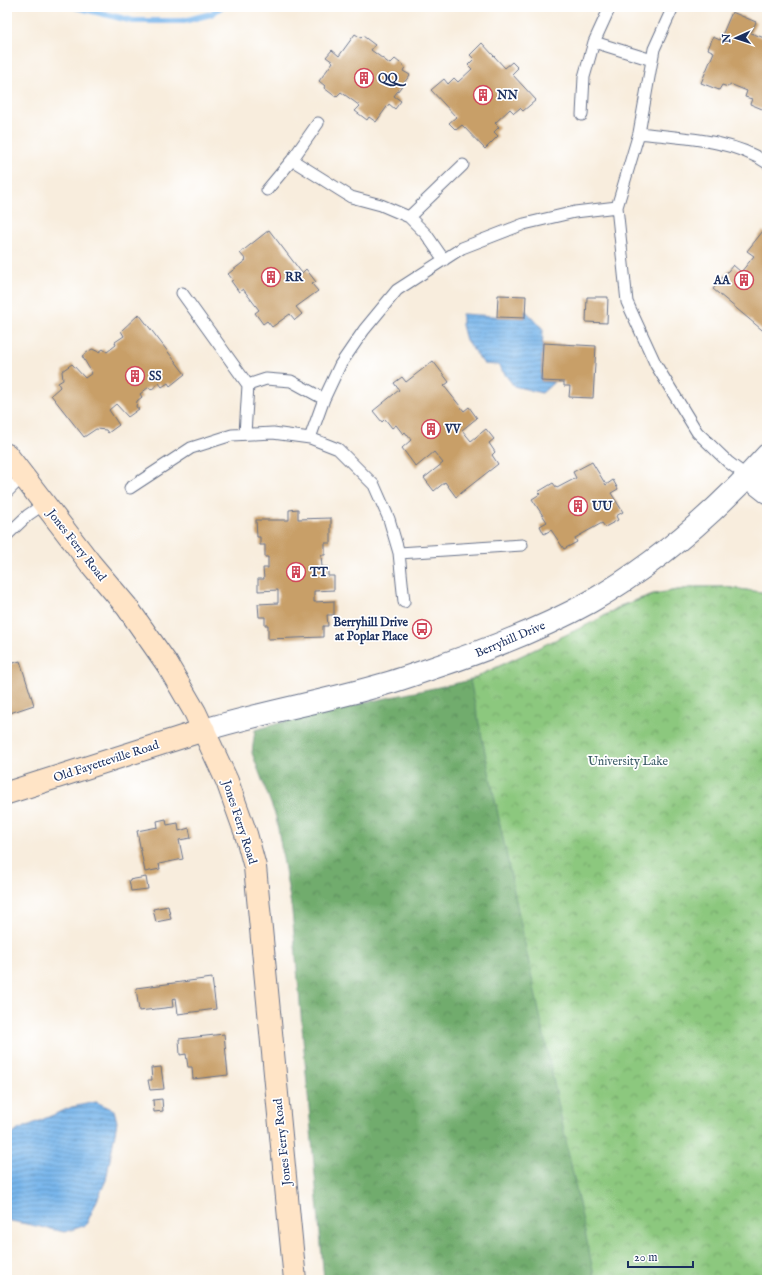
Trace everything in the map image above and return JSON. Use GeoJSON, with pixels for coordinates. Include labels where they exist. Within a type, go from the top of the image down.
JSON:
{"type":"FeatureCollection","features":[{"type":"Feature","properties":{"kind":"street","name":"Jones Ferry Road"},"geometry":{"type":"LineString","coordinates":[[7,455],[90,563],[132,613],[167,664],[204,730],[227,781],[246,834],[255,867],[295,1280]]}},
{"type":"Feature","properties":{"kind":"street","name":"Berryhill Drive"},"geometry":{"type":"LineString","coordinates":[[204,730],[382,685],[476,654],[535,630],[590,602],[636,572],[691,531],[748,477],[767,455]]}},
{"type":"Feature","properties":{"kind":"street"},"geometry":{"type":"LineString","coordinates":[[748,477],[767,492]]}},
{"type":"Feature","properties":{"kind":"street","name":"Old Fayetteville Road"},"geometry":{"type":"LineString","coordinates":[[7,793],[204,730]]}},
{"type":"Feature","properties":{"kind":"lane"},"geometry":{"type":"LineString","coordinates":[[582,115],[584,76],[594,42],[610,7]]}},
{"type":"Feature","properties":{"kind":"lane"},"geometry":{"type":"LineString","coordinates":[[673,7],[654,49],[639,133],[617,208],[627,302],[656,365],[697,432],[728,462],[748,477]]}},
{"type":"Feature","properties":{"kind":"lane"},"geometry":{"type":"LineString","coordinates":[[594,42],[652,60]]}},
{"type":"Feature","properties":{"kind":"lane"},"geometry":{"type":"LineString","coordinates":[[267,190],[292,160],[318,123]]}},
{"type":"Feature","properties":{"kind":"lane"},"geometry":{"type":"LineString","coordinates":[[639,133],[718,142],[759,158],[767,163]]}},
{"type":"Feature","properties":{"kind":"lane"},"geometry":{"type":"LineString","coordinates":[[292,160],[352,197],[409,217],[426,234],[444,260]]}},
{"type":"Feature","properties":{"kind":"lane"},"geometry":{"type":"LineString","coordinates":[[409,217],[463,165]]}},
{"type":"Feature","properties":{"kind":"lane"},"geometry":{"type":"LineString","coordinates":[[310,438],[324,398],[340,365],[364,330],[397,290],[462,248],[524,224],[575,212],[617,208]]}},
{"type":"Feature","properties":{"kind":"lane"},"geometry":{"type":"LineString","coordinates":[[182,293],[248,385],[245,434]]}},
{"type":"Feature","properties":{"kind":"lane"},"geometry":{"type":"LineString","coordinates":[[248,385],[266,379],[291,381],[324,398]]}},
{"type":"Feature","properties":{"kind":"lane"},"geometry":{"type":"LineString","coordinates":[[130,488],[192,448],[232,435],[273,432],[310,438],[338,449],[374,485],[389,519],[399,553],[404,602]]}},
{"type":"Feature","properties":{"kind":"lane"},"geometry":{"type":"LineString","coordinates":[[7,492],[23,476]]}},
{"type":"Feature","properties":{"kind":"lane"},"geometry":{"type":"LineString","coordinates":[[7,535],[28,515],[44,504]]}},
{"type":"Feature","properties":{"kind":"lane"},"geometry":{"type":"LineString","coordinates":[[399,553],[522,544]]}},
{"type":"Feature","properties":{"kind":"green space"},"geometry":{"type":"Polygon","coordinates":[[[696,587],[725,587],[767,593],[767,1280],[324,1280],[292,911],[276,817],[252,753],[255,730],[311,714],[467,681],[596,621],[620,606],[653,594],[696,587]]]}},
{"type":"Feature","properties":{"kind":"green space","name":"University Lake"},"geometry":{"type":"Polygon","coordinates":[[[696,587],[725,587],[767,593],[767,1280],[595,1280],[470,680],[591,623],[625,605],[661,593],[696,587]]]}},
{"type":"Feature","properties":{"kind":"water"},"geometry":{"type":"Polygon","coordinates":[[[525,310],[543,329],[541,381],[554,382],[542,393],[514,386],[498,365],[484,364],[466,340],[462,325],[462,314],[525,318],[525,310]]]}},
{"type":"Feature","properties":{"kind":"water"},"geometry":{"type":"Polygon","coordinates":[[[96,1102],[114,1110],[117,1122],[106,1180],[86,1225],[65,1232],[7,1220],[7,1139],[18,1130],[72,1107],[96,1102]]]}},
{"type":"Feature","properties":{"kind":"building"},"geometry":{"type":"Polygon","coordinates":[[[732,12],[756,22],[751,33],[767,39],[767,111],[750,104],[752,99],[745,97],[747,91],[730,84],[728,87],[722,85],[719,90],[701,83],[714,52],[708,49],[713,37],[720,40],[732,12]]]}},
{"type":"Feature","properties":{"kind":"building","name":"QQ"},"geometry":{"type":"Polygon","coordinates":[[[355,34],[361,38],[363,36],[375,45],[371,50],[390,64],[395,59],[405,67],[403,71],[410,75],[394,96],[401,101],[395,109],[389,104],[376,122],[369,117],[367,120],[355,111],[360,106],[341,92],[336,97],[324,88],[325,86],[319,81],[333,62],[326,57],[332,50],[339,56],[355,34]]]}},
{"type":"Feature","properties":{"kind":"building","name":"NN"},"geometry":{"type":"Polygon","coordinates":[[[482,43],[505,68],[512,62],[518,68],[512,74],[536,100],[523,111],[520,108],[514,113],[510,109],[495,123],[499,127],[494,132],[498,136],[485,149],[462,125],[456,130],[449,123],[456,117],[431,90],[444,79],[448,84],[454,78],[458,82],[472,69],[468,65],[474,59],[470,55],[482,43]]]}},
{"type":"Feature","properties":{"kind":"building","name":"RR"},"geometry":{"type":"Polygon","coordinates":[[[269,230],[302,273],[306,269],[316,282],[312,284],[318,291],[296,307],[302,314],[295,320],[290,314],[272,327],[267,321],[263,324],[255,313],[259,310],[243,289],[239,292],[228,274],[246,260],[240,253],[269,230]]]}},
{"type":"Feature","properties":{"kind":"building","name":"AA"},"geometry":{"type":"Polygon","coordinates":[[[763,231],[767,235],[767,334],[713,289],[733,265],[741,272],[754,256],[747,251],[763,231]]]}},
{"type":"Feature","properties":{"kind":"building"},"geometry":{"type":"Polygon","coordinates":[[[498,295],[526,296],[525,318],[497,317],[498,295]]]}},
{"type":"Feature","properties":{"kind":"building"},"geometry":{"type":"Polygon","coordinates":[[[587,297],[608,297],[607,323],[586,322],[587,297]]]}},
{"type":"Feature","properties":{"kind":"building","name":"SS"},"geometry":{"type":"Polygon","coordinates":[[[139,314],[185,374],[170,386],[168,383],[162,387],[159,383],[151,390],[149,387],[140,394],[142,397],[137,401],[136,407],[139,409],[128,417],[116,404],[109,410],[119,425],[108,433],[106,430],[96,429],[84,437],[51,395],[60,387],[58,383],[63,380],[62,371],[72,364],[85,378],[92,373],[82,356],[92,349],[99,352],[103,349],[107,352],[116,345],[115,342],[124,336],[121,331],[139,314]]]}},
{"type":"Feature","properties":{"kind":"building"},"geometry":{"type":"Polygon","coordinates":[[[543,343],[596,346],[593,398],[569,397],[570,386],[564,386],[564,382],[541,381],[543,343]]]}},
{"type":"Feature","properties":{"kind":"building","name":"VV"},"geometry":{"type":"Polygon","coordinates":[[[433,361],[449,382],[444,386],[464,411],[469,407],[477,418],[462,430],[471,441],[486,429],[494,439],[489,443],[495,452],[492,455],[498,464],[456,497],[445,482],[434,491],[424,478],[443,463],[434,452],[416,467],[402,448],[411,440],[405,432],[403,434],[396,425],[392,428],[385,419],[382,422],[373,411],[399,390],[394,383],[402,377],[406,382],[433,361]]]}},
{"type":"Feature","properties":{"kind":"building","name":"UU"},"geometry":{"type":"Polygon","coordinates":[[[592,462],[606,485],[613,480],[618,489],[611,493],[623,512],[616,516],[618,520],[605,527],[602,523],[575,538],[577,542],[564,549],[551,530],[544,534],[540,526],[547,522],[532,499],[540,494],[538,492],[553,483],[557,488],[576,478],[573,472],[592,462]]]}},
{"type":"Feature","properties":{"kind":"building","name":"TT"},"geometry":{"type":"Polygon","coordinates":[[[298,509],[298,519],[331,518],[331,543],[325,543],[325,555],[321,555],[322,567],[328,567],[328,576],[334,576],[334,590],[314,591],[314,602],[334,601],[334,615],[327,615],[328,626],[323,626],[323,637],[268,639],[268,625],[265,625],[265,617],[259,617],[258,604],[278,603],[278,590],[258,591],[258,579],[264,579],[263,568],[268,568],[268,557],[265,557],[265,545],[260,545],[260,537],[257,537],[256,520],[289,520],[289,510],[298,509]]]}},
{"type":"Feature","properties":{"kind":"building"},"geometry":{"type":"Polygon","coordinates":[[[20,661],[34,705],[7,714],[7,665],[20,661]]]}},
{"type":"Feature","properties":{"kind":"building"},"geometry":{"type":"Polygon","coordinates":[[[166,819],[167,825],[178,823],[179,831],[189,828],[191,838],[179,840],[183,859],[159,864],[160,869],[145,872],[137,831],[158,827],[157,821],[166,819]]]}},
{"type":"Feature","properties":{"kind":"building"},"geometry":{"type":"Polygon","coordinates":[[[146,877],[148,889],[131,891],[129,880],[146,877]]]}},
{"type":"Feature","properties":{"kind":"building"},"geometry":{"type":"Polygon","coordinates":[[[168,906],[171,919],[156,922],[153,909],[168,906]]]}},
{"type":"Feature","properties":{"kind":"building"},"geometry":{"type":"Polygon","coordinates":[[[212,978],[216,1009],[178,1014],[176,998],[172,999],[173,1007],[139,1011],[136,988],[212,978]]]}},
{"type":"Feature","properties":{"kind":"building"},"geometry":{"type":"Polygon","coordinates":[[[224,1034],[228,1075],[193,1079],[192,1067],[188,1067],[186,1054],[180,1055],[179,1039],[224,1034]]]}},
{"type":"Feature","properties":{"kind":"building"},"geometry":{"type":"Polygon","coordinates":[[[161,1067],[164,1089],[150,1090],[148,1080],[152,1080],[151,1068],[161,1067]]]}},
{"type":"Feature","properties":{"kind":"building"},"geometry":{"type":"Polygon","coordinates":[[[162,1099],[163,1111],[154,1112],[153,1100],[162,1099]]]}},
{"type":"Feature","properties":{"kind":"waterway"},"geometry":{"type":"LineString","coordinates":[[76,7],[133,21],[184,21],[211,14],[221,7]]}},
{"type":"Feature","properties":{"kind":"place","name":"QQ"},"geometry":{"type":"Point","coordinates":[364,78]}},
{"type":"Feature","properties":{"kind":"place","name":"NN"},"geometry":{"type":"Point","coordinates":[483,95]}},
{"type":"Feature","properties":{"kind":"place","name":"RR"},"geometry":{"type":"Point","coordinates":[271,277]}},
{"type":"Feature","properties":{"kind":"place","name":"AA"},"geometry":{"type":"Point","coordinates":[744,280]}},
{"type":"Feature","properties":{"kind":"place","name":"SS"},"geometry":{"type":"Point","coordinates":[135,376]}},
{"type":"Feature","properties":{"kind":"place","name":"VV"},"geometry":{"type":"Point","coordinates":[431,429]}},
{"type":"Feature","properties":{"kind":"place","name":"UU"},"geometry":{"type":"Point","coordinates":[578,506]}},
{"type":"Feature","properties":{"kind":"place","name":"TT"},"geometry":{"type":"Point","coordinates":[296,572]}},
{"type":"Feature","properties":{"kind":"place","name":"Berryhill Drive at Poplar Place"},"geometry":{"type":"Point","coordinates":[422,629]}}]}
